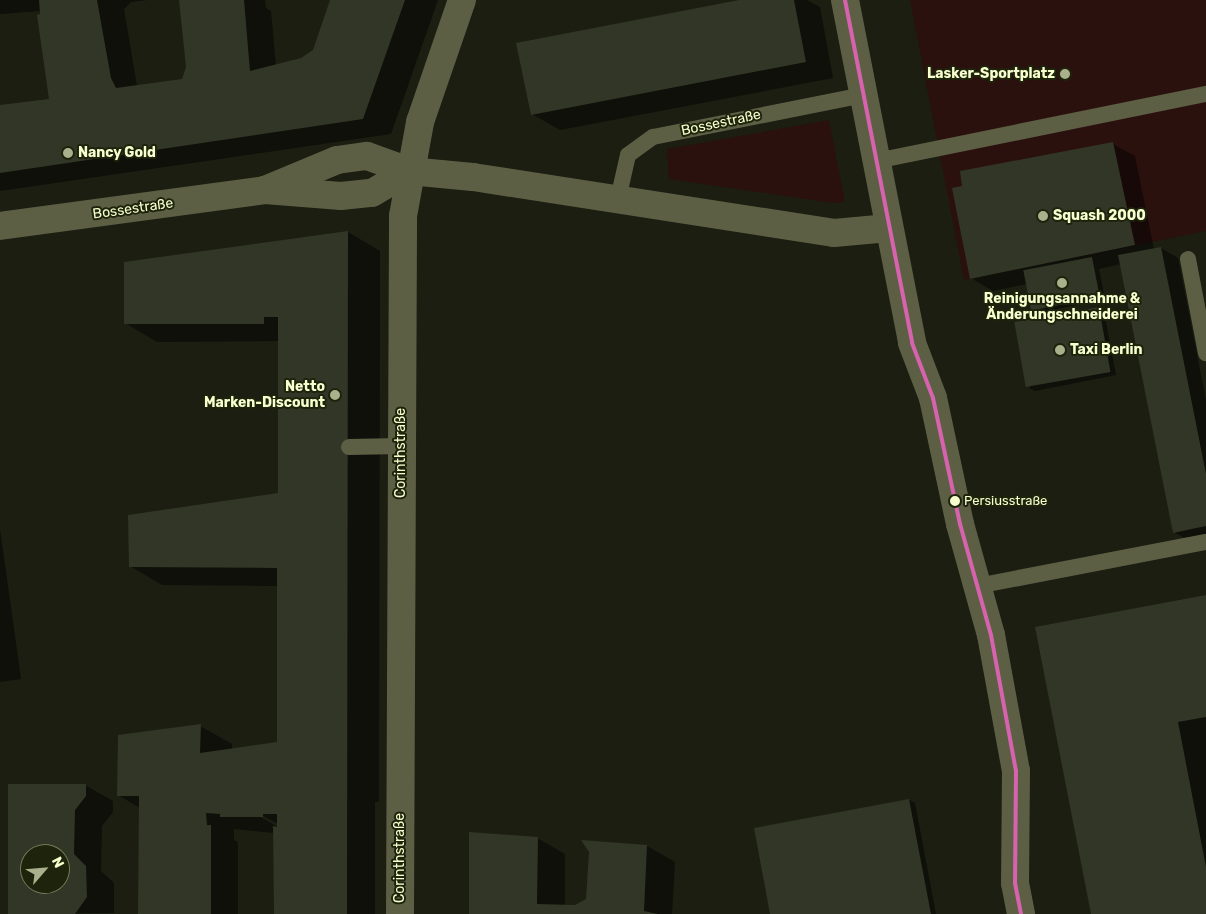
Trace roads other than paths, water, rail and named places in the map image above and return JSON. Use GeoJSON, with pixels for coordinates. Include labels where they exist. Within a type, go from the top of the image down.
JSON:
{"type":"FeatureCollection","features":[{"type":"Feature","properties":{"kind":"street","name":"Corinthstraße"},"geometry":{"type":"LineString","coordinates":[[400,914],[403,216],[409,171],[420,122],[462,0]]}},
{"type":"Feature","properties":{"kind":"street"},"geometry":{"type":"LineString","coordinates":[[845,0],[912,344],[933,398],[960,524],[991,635],[1016,771],[1015,883],[1021,914]]}},
{"type":"Feature","properties":{"kind":"street","name":"Bossestraße"},"geometry":{"type":"LineString","coordinates":[[265,190],[337,160],[368,156],[409,171],[467,176],[618,198],[834,233],[889,228]]}},
{"type":"Feature","properties":{"kind":"street","name":"Bossestraße"},"geometry":{"type":"LineString","coordinates":[[0,226],[265,190],[341,196],[372,193],[409,171]]}},
{"type":"Feature","properties":{"kind":"lane"},"geometry":{"type":"LineString","coordinates":[[876,161],[1206,94]]}},
{"type":"Feature","properties":{"kind":"lane","name":"Bossestraße"},"geometry":{"type":"LineString","coordinates":[[618,198],[628,155],[653,137],[863,95]]}},
{"type":"Feature","properties":{"kind":"lane"},"geometry":{"type":"LineString","coordinates":[[1188,259],[1206,353]]}},
{"type":"Feature","properties":{"kind":"lane"},"geometry":{"type":"LineString","coordinates":[[349,447],[401,446]]}},
{"type":"Feature","properties":{"kind":"lane"},"geometry":{"type":"LineString","coordinates":[[977,586],[1206,542]]}},
{"type":"Feature","properties":{"kind":"place","name":"Lasker-Sportplatz"},"geometry":{"type":"Point","coordinates":[1065,74]}},
{"type":"Feature","properties":{"kind":"place","name":"Nancy Gold"},"geometry":{"type":"Point","coordinates":[68,153]}},
{"type":"Feature","properties":{"kind":"place","name":"Squash 2000"},"geometry":{"type":"Point","coordinates":[1043,216]}},
{"type":"Feature","properties":{"kind":"place","name":"Reinigungsannahme & Änderungschneiderei"},"geometry":{"type":"Point","coordinates":[1062,283]}},
{"type":"Feature","properties":{"kind":"place","name":"Taxi Berlin"},"geometry":{"type":"Point","coordinates":[1060,350]}},
{"type":"Feature","properties":{"kind":"place","name":"Netto Marken-Discount"},"geometry":{"type":"Point","coordinates":[335,395]}},
{"type":"Feature","properties":{"kind":"place","name":"Persiusstraße"},"geometry":{"type":"Point","coordinates":[955,501]}}]}
